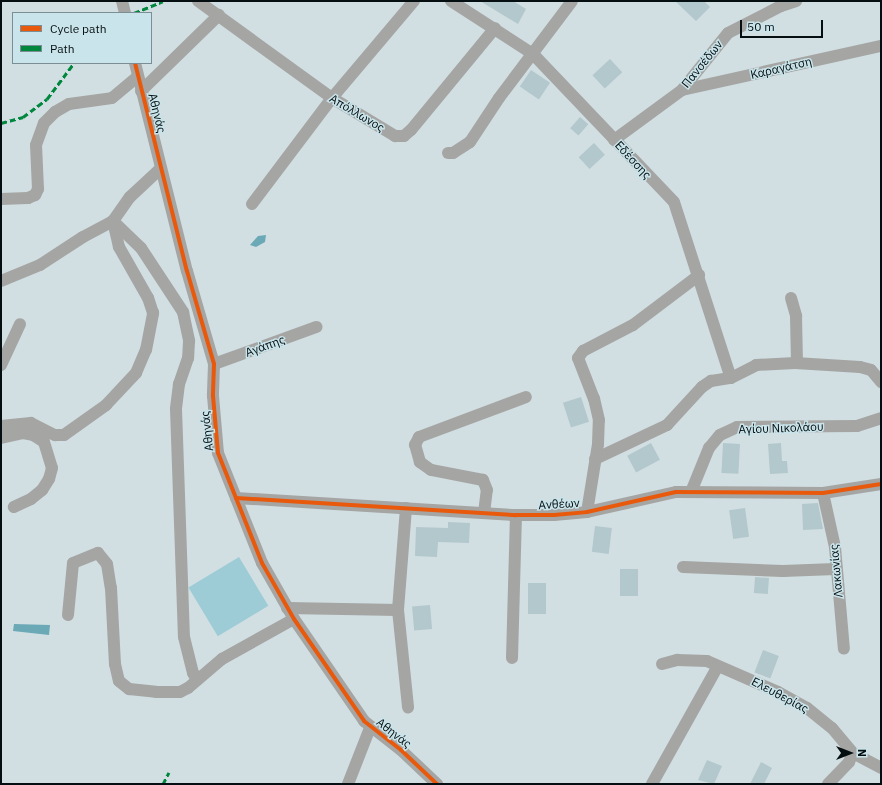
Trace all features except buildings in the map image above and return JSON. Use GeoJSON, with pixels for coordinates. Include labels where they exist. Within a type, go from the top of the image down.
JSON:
{"type":"FeatureCollection","features":[{"type":"Feature","properties":{"kind":"street"},"geometry":{"type":"LineString","coordinates":[[122,1],[125,12]]}},
{"type":"Feature","properties":{"kind":"street","name":"Απόλλωνος"},"geometry":{"type":"LineString","coordinates":[[198,1],[332,98],[395,136],[404,136],[495,28]]}},
{"type":"Feature","properties":{"kind":"street"},"geometry":{"type":"LineString","coordinates":[[252,204],[332,98],[414,1]]}},
{"type":"Feature","properties":{"kind":"street","name":"Εδέσσης"},"geometry":{"type":"LineString","coordinates":[[451,1],[495,28],[533,54],[674,202],[699,275],[731,378]]}},
{"type":"Feature","properties":{"kind":"street"},"geometry":{"type":"LineString","coordinates":[[448,152],[453,153],[470,142],[499,98],[572,1]]}},
{"type":"Feature","properties":{"kind":"street","name":"Πανσέδων"},"geometry":{"type":"LineString","coordinates":[[614,140],[682,90],[728,33],[780,6],[796,1]]}},
{"type":"Feature","properties":{"kind":"street"},"geometry":{"type":"LineString","coordinates":[[141,91],[219,15]]}},
{"type":"Feature","properties":{"kind":"street","name":"Καραγάτση"},"geometry":{"type":"LineString","coordinates":[[682,90],[881,46]]}},
{"type":"Feature","properties":{"kind":"street","name":"Αθηνάς"},"geometry":{"type":"LineString","coordinates":[[135,64],[137,77],[214,364],[213,396],[218,453],[262,563],[294,619],[370,728],[401,750],[436,784]]}},
{"type":"Feature","properties":{"kind":"street"},"geometry":{"type":"LineString","coordinates":[[1,198],[28,198],[35,195],[38,189],[36,145],[44,123],[55,112],[69,104],[112,98],[137,77]]}},
{"type":"Feature","properties":{"kind":"street"},"geometry":{"type":"LineString","coordinates":[[1,281],[40,265],[83,237],[113,221],[130,197],[161,168]]}},
{"type":"Feature","properties":{"kind":"street"},"geometry":{"type":"LineString","coordinates":[[1,426],[31,423],[55,435],[64,435],[106,405],[136,373],[146,350],[153,313],[148,298],[119,247],[113,221]]}},
{"type":"Feature","properties":{"kind":"street"},"geometry":{"type":"LineString","coordinates":[[113,221],[141,248],[183,312],[187,330],[188,358],[179,384],[176,409],[184,637],[193,673],[197,680]]}},
{"type":"Feature","properties":{"kind":"street"},"geometry":{"type":"LineString","coordinates":[[588,512],[599,420],[594,399],[578,358],[583,351],[633,325],[699,275]]}},
{"type":"Feature","properties":{"kind":"street"},"geometry":{"type":"LineString","coordinates":[[791,298],[796,316],[797,364]]}},
{"type":"Feature","properties":{"kind":"street"},"geometry":{"type":"LineString","coordinates":[[1,365],[20,324]]}},
{"type":"Feature","properties":{"kind":"street","name":"Αγάπης"},"geometry":{"type":"LineString","coordinates":[[214,364],[316,327]]}},
{"type":"Feature","properties":{"kind":"street"},"geometry":{"type":"LineString","coordinates":[[595,459],[667,425],[702,387],[712,381],[731,378],[756,365],[797,364],[871,370],[881,382]]}},
{"type":"Feature","properties":{"kind":"street"},"geometry":{"type":"LineString","coordinates":[[484,513],[487,490],[483,480],[431,470],[420,462],[415,445],[419,437],[526,397]]}},
{"type":"Feature","properties":{"kind":"street","name":"Αγίου Νικολάου"},"geometry":{"type":"LineString","coordinates":[[691,492],[709,448],[720,435],[737,427],[857,426],[881,418]]}},
{"type":"Feature","properties":{"kind":"street"},"geometry":{"type":"LineString","coordinates":[[1,438],[22,433],[33,435],[44,442],[52,468],[49,480],[42,490],[32,499],[14,507]]}},
{"type":"Feature","properties":{"kind":"street","name":"Ανθέων"},"geometry":{"type":"LineString","coordinates":[[236,498],[516,515],[588,512],[676,492],[823,493],[881,484]]}},
{"type":"Feature","properties":{"kind":"street","name":"Λακωνίας"},"geometry":{"type":"LineString","coordinates":[[823,493],[835,547],[844,650]]}},
{"type":"Feature","properties":{"kind":"street"},"geometry":{"type":"LineString","coordinates":[[406,508],[398,610],[408,706]]}},
{"type":"Feature","properties":{"kind":"street"},"geometry":{"type":"LineString","coordinates":[[512,658],[516,515]]}},
{"type":"Feature","properties":{"kind":"street"},"geometry":{"type":"LineString","coordinates":[[68,615],[73,563],[98,553],[107,564],[111,588],[115,664],[119,681],[129,689],[141,691],[180,692],[188,688],[222,659],[294,619]]}},
{"type":"Feature","properties":{"kind":"street"},"geometry":{"type":"LineString","coordinates":[[683,567],[783,571],[836,569]]}},
{"type":"Feature","properties":{"kind":"street"},"geometry":{"type":"LineString","coordinates":[[287,608],[398,610]]}},
{"type":"Feature","properties":{"kind":"street","name":"Ελευθερίας"},"geometry":{"type":"LineString","coordinates":[[662,664],[677,660],[707,661],[807,708],[832,728],[853,753],[881,768]]}},
{"type":"Feature","properties":{"kind":"street"},"geometry":{"type":"LineString","coordinates":[[652,784],[718,666]]}},
{"type":"Feature","properties":{"kind":"street"},"geometry":{"type":"LineString","coordinates":[[348,784],[370,728]]}},
{"type":"Feature","properties":{"kind":"street"},"geometry":{"type":"LineString","coordinates":[[828,784],[849,762],[853,753]]}},
{"type":"Feature","properties":{"kind":"shaded area"},"geometry":{"type":"Polygon","coordinates":[[[266,235],[265,242],[256,247],[250,245],[258,236],[266,235]]]}},
{"type":"Feature","properties":{"kind":"shaded area"},"geometry":{"type":"Polygon","coordinates":[[[239,557],[268,606],[218,636],[188,587],[239,557]]]}},
{"type":"Feature","properties":{"kind":"shaded area"},"geometry":{"type":"Polygon","coordinates":[[[14,624],[50,625],[49,635],[13,631],[14,624]]]}},
{"type":"Feature","properties":{"kind":"marked path"},"geometry":{"type":"LineString","coordinates":[[136,12],[163,1]]}},
{"type":"Feature","properties":{"kind":"marked path"},"geometry":{"type":"LineString","coordinates":[[1,123],[23,117],[47,99],[73,64]]}},
{"type":"Feature","properties":{"kind":"marked path"},"geometry":{"type":"LineString","coordinates":[[163,784],[169,772]]}},
{"type":"Feature","properties":{"kind":"cycle path"},"geometry":{"type":"LineString","coordinates":[[135,64],[187,271],[214,364],[213,396],[218,453],[262,563],[294,619],[364,721],[401,750],[437,784]]}},
{"type":"Feature","properties":{"kind":"cycle path"},"geometry":{"type":"LineString","coordinates":[[236,498],[516,515],[554,515],[587,512],[676,492],[823,493],[881,484]]}}]}
